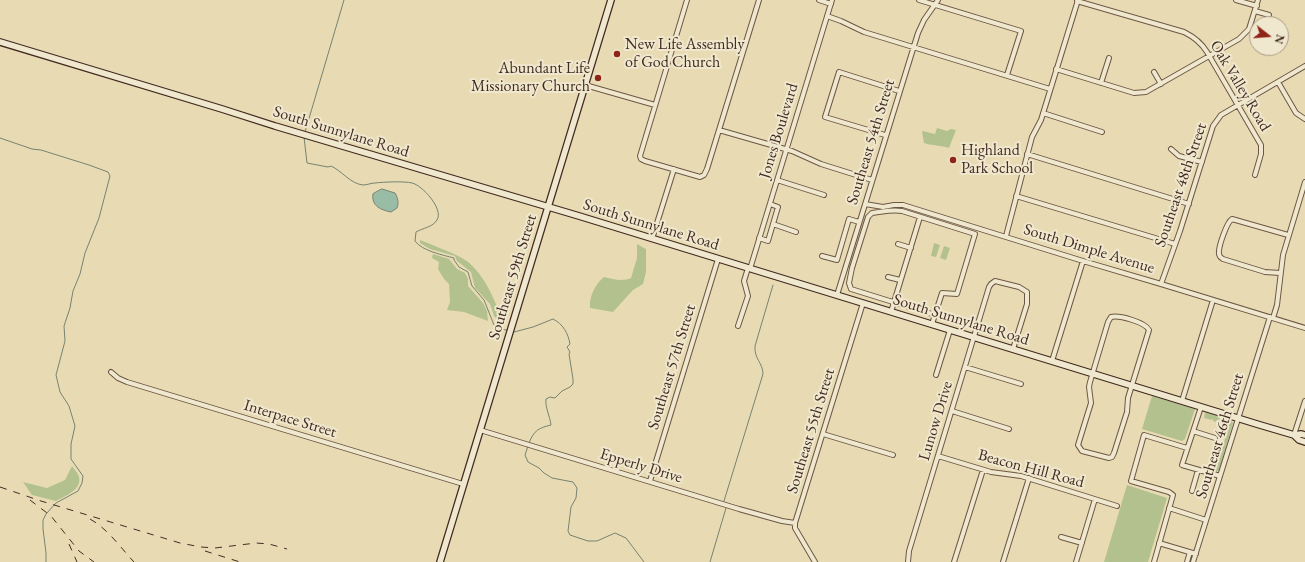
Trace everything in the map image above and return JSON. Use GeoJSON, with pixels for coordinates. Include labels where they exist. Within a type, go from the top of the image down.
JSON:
{"type":"FeatureCollection","features":[{"type":"Feature","properties":{"kind":"main road","name":"Southeast 59th Street"},"geometry":{"type":"LineString","coordinates":[[440,562],[611,0]]}},
{"type":"Feature","properties":{"kind":"main road","name":"South Sunnylane Road"},"geometry":{"type":"LineString","coordinates":[[0,42],[749,268],[1201,407],[1294,435],[1305,435]]}},
{"type":"Feature","properties":{"kind":"main road","name":"South Sunnylane Road"},"geometry":{"type":"LineString","coordinates":[[1294,435],[1299,440],[1305,442]]}},
{"type":"Feature","properties":{"kind":"street"},"geometry":{"type":"LineString","coordinates":[[687,0],[640,153],[641,158],[645,161],[700,177],[704,175],[720,130],[759,0]]}},
{"type":"Feature","properties":{"kind":"street"},"geometry":{"type":"LineString","coordinates":[[819,0],[832,2]]}},
{"type":"Feature","properties":{"kind":"street"},"geometry":{"type":"LineString","coordinates":[[919,0],[1021,31],[1007,75]]}},
{"type":"Feature","properties":{"kind":"street","name":"Southeast 54th Street"},"geometry":{"type":"LineString","coordinates":[[837,295],[920,26],[938,0]]}},
{"type":"Feature","properties":{"kind":"street"},"geometry":{"type":"LineString","coordinates":[[1006,236],[1032,137],[1040,123],[1077,0]]}},
{"type":"Feature","properties":{"kind":"street","name":"Oak Valley Road"},"geometry":{"type":"LineString","coordinates":[[1077,0],[1188,34],[1200,42],[1210,56],[1261,145],[1261,154],[1255,175]]}},
{"type":"Feature","properties":{"kind":"street"},"geometry":{"type":"LineString","coordinates":[[1236,0],[1269,15]]}},
{"type":"Feature","properties":{"kind":"street"},"geometry":{"type":"LineString","coordinates":[[1056,69],[1138,93],[1149,91],[1239,39],[1245,34],[1251,24],[1258,0]]}},
{"type":"Feature","properties":{"kind":"street","name":"Jones Boulevard"},"geometry":{"type":"LineString","coordinates":[[738,326],[748,296],[744,281],[770,204],[832,2]]}},
{"type":"Feature","properties":{"kind":"street"},"geometry":{"type":"LineString","coordinates":[[827,16],[859,30],[1050,88]]}},
{"type":"Feature","properties":{"kind":"street"},"geometry":{"type":"LineString","coordinates":[[1101,82],[1109,58]]}},
{"type":"Feature","properties":{"kind":"street","name":"Southeast 48th Street"},"geometry":{"type":"LineString","coordinates":[[1161,284],[1189,204],[1215,122],[1221,115],[1305,66]]}},
{"type":"Feature","properties":{"kind":"street"},"geometry":{"type":"LineString","coordinates":[[886,135],[825,117],[839,72],[899,91]]}},
{"type":"Feature","properties":{"kind":"street"},"geometry":{"type":"LineString","coordinates":[[1154,72],[1161,84]]}},
{"type":"Feature","properties":{"kind":"street"},"geometry":{"type":"LineString","coordinates":[[1278,82],[1296,113],[1305,119]]}},
{"type":"Feature","properties":{"kind":"street"},"geometry":{"type":"LineString","coordinates":[[585,85],[655,105]]}},
{"type":"Feature","properties":{"kind":"street"},"geometry":{"type":"LineString","coordinates":[[1043,113],[1102,132]]}},
{"type":"Feature","properties":{"kind":"street"},"geometry":{"type":"LineString","coordinates":[[720,130],[786,150],[820,164],[872,180]]}},
{"type":"Feature","properties":{"kind":"street"},"geometry":{"type":"LineString","coordinates":[[1171,149],[1179,156],[1202,162]]}},
{"type":"Feature","properties":{"kind":"street"},"geometry":{"type":"LineString","coordinates":[[1027,154],[1189,204]]}},
{"type":"Feature","properties":{"kind":"street"},"geometry":{"type":"LineString","coordinates":[[652,239],[674,169]]}},
{"type":"Feature","properties":{"kind":"street"},"geometry":{"type":"LineString","coordinates":[[777,180],[824,195]]}},
{"type":"Feature","properties":{"kind":"street","name":"Southeast 46th Street"},"geometry":{"type":"LineString","coordinates":[[1193,562],[1238,418],[1271,318],[1277,305],[1283,255],[1305,182]]}},
{"type":"Feature","properties":{"kind":"street"},"geometry":{"type":"LineString","coordinates":[[1016,196],[1175,244]]}},
{"type":"Feature","properties":{"kind":"street"},"geometry":{"type":"LineString","coordinates":[[759,238],[768,241],[778,207],[770,204]]}},
{"type":"Feature","properties":{"kind":"street","name":"South Dimple Avenue"},"geometry":{"type":"LineString","coordinates":[[865,204],[882,206],[903,205],[1305,328]]}},
{"type":"Feature","properties":{"kind":"street"},"geometry":{"type":"LineString","coordinates":[[932,324],[935,315],[942,293],[957,294],[976,234],[897,210],[872,212],[868,217],[852,268],[849,283],[851,289],[935,315]]}},
{"type":"Feature","properties":{"kind":"street"},"geometry":{"type":"LineString","coordinates":[[891,312],[920,217]]}},
{"type":"Feature","properties":{"kind":"street"},"geometry":{"type":"LineString","coordinates":[[1280,273],[1265,272],[1221,257],[1219,250],[1227,223],[1232,218],[1288,235]]}},
{"type":"Feature","properties":{"kind":"street"},"geometry":{"type":"LineString","coordinates":[[837,260],[849,219],[859,222]]}},
{"type":"Feature","properties":{"kind":"street"},"geometry":{"type":"LineString","coordinates":[[773,224],[796,232]]}},
{"type":"Feature","properties":{"kind":"street"},"geometry":{"type":"LineString","coordinates":[[857,229],[864,231]]}},
{"type":"Feature","properties":{"kind":"street"},"geometry":{"type":"LineString","coordinates":[[898,244],[911,248]]}},
{"type":"Feature","properties":{"kind":"street"},"geometry":{"type":"LineString","coordinates":[[822,256],[837,260],[852,268]]}},
{"type":"Feature","properties":{"kind":"street","name":"Southeast 57th Street"},"geometry":{"type":"LineString","coordinates":[[650,481],[718,259]]}},
{"type":"Feature","properties":{"kind":"street"},"geometry":{"type":"LineString","coordinates":[[1052,361],[1083,261]]}},
{"type":"Feature","properties":{"kind":"street"},"geometry":{"type":"LineString","coordinates":[[888,277],[900,280]]}},
{"type":"Feature","properties":{"kind":"street","name":"Lunow Drive"},"geometry":{"type":"LineString","coordinates":[[908,562],[909,551],[989,287],[995,281],[1027,292],[1027,304],[1013,349]]}},
{"type":"Feature","properties":{"kind":"street"},"geometry":{"type":"LineString","coordinates":[[1182,401],[1213,300]]}},
{"type":"Feature","properties":{"kind":"street","name":"Southeast 55th Street"},"geometry":{"type":"LineString","coordinates":[[795,523],[863,303]]}},
{"type":"Feature","properties":{"kind":"street"},"geometry":{"type":"LineString","coordinates":[[1111,317],[1119,317],[1147,326],[1149,330],[1132,386],[1128,398],[1127,412],[1112,457],[1109,458],[1082,451],[1078,444],[1091,403],[1089,387],[1108,322],[1111,317]]}},
{"type":"Feature","properties":{"kind":"street"},"geometry":{"type":"LineString","coordinates":[[936,375],[950,330]]}},
{"type":"Feature","properties":{"kind":"street"},"geometry":{"type":"LineString","coordinates":[[965,367],[1021,384]]}},
{"type":"Feature","properties":{"kind":"street","name":"Interpace Street"},"geometry":{"type":"LineString","coordinates":[[111,372],[118,378],[128,382],[463,484]]}},
{"type":"Feature","properties":{"kind":"street"},"geometry":{"type":"LineString","coordinates":[[1294,435],[1305,401]]}},
{"type":"Feature","properties":{"kind":"street"},"geometry":{"type":"LineString","coordinates":[[1201,407],[1182,465],[1220,476]]}},
{"type":"Feature","properties":{"kind":"street"},"geometry":{"type":"LineString","coordinates":[[952,411],[1009,429]]}},
{"type":"Feature","properties":{"kind":"street","name":"Epperly Drive"},"geometry":{"type":"LineString","coordinates":[[480,430],[782,521],[795,523]]}},
{"type":"Feature","properties":{"kind":"street"},"geometry":{"type":"LineString","coordinates":[[1193,431],[1215,438]]}},
{"type":"Feature","properties":{"kind":"street"},"geometry":{"type":"LineString","coordinates":[[823,434],[893,455]]}},
{"type":"Feature","properties":{"kind":"street"},"geometry":{"type":"LineString","coordinates":[[1154,562],[1173,497],[1172,493],[1131,481],[1144,435],[1188,448]]}},
{"type":"Feature","properties":{"kind":"street","name":"Beacon Hill Road"},"geometry":{"type":"LineString","coordinates":[[938,456],[983,470],[1029,478],[1117,506]]}},
{"type":"Feature","properties":{"kind":"street"},"geometry":{"type":"LineString","coordinates":[[954,562],[983,470]]}},
{"type":"Feature","properties":{"kind":"street"},"geometry":{"type":"LineString","coordinates":[[1192,491],[1198,470]]}},
{"type":"Feature","properties":{"kind":"street"},"geometry":{"type":"LineString","coordinates":[[1003,562],[1029,478]]}},
{"type":"Feature","properties":{"kind":"street"},"geometry":{"type":"LineString","coordinates":[[1076,562],[1095,499]]}},
{"type":"Feature","properties":{"kind":"street"},"geometry":{"type":"LineString","coordinates":[[1169,508],[1206,520]]}},
{"type":"Feature","properties":{"kind":"street"},"geometry":{"type":"LineString","coordinates":[[795,523],[795,528],[814,562]]}},
{"type":"Feature","properties":{"kind":"street"},"geometry":{"type":"LineString","coordinates":[[1061,537],[1082,543]]}},
{"type":"Feature","properties":{"kind":"street"},"geometry":{"type":"LineString","coordinates":[[1159,543],[1196,554]]}},
{"type":"Feature","properties":{"kind":"street"},"geometry":{"type":"LineString","coordinates":[[1187,562],[1190,552]]}},
{"type":"Feature","properties":{"kind":"shaded area"},"geometry":{"type":"Polygon","coordinates":[[[937,128],[947,131],[951,129],[956,130],[949,148],[924,143],[922,132],[935,134],[937,128]]]}},
{"type":"Feature","properties":{"kind":"shaded area"},"geometry":{"type":"Polygon","coordinates":[[[382,189],[395,193],[397,197],[397,208],[391,212],[380,209],[374,202],[373,194],[382,189]]]}},
{"type":"Feature","properties":{"kind":"shaded area"},"geometry":{"type":"Polygon","coordinates":[[[420,240],[457,255],[473,266],[482,277],[489,290],[503,324],[494,316],[490,304],[475,288],[471,272],[457,261],[455,256],[430,249],[420,243],[420,240]]]}},
{"type":"Feature","properties":{"kind":"shaded area"},"geometry":{"type":"Polygon","coordinates":[[[934,243],[940,245],[936,257],[931,256],[934,243]]]}},
{"type":"Feature","properties":{"kind":"shaded area"},"geometry":{"type":"Polygon","coordinates":[[[637,244],[646,249],[646,272],[643,284],[633,290],[613,312],[590,308],[590,300],[593,291],[604,277],[621,280],[631,278],[637,258],[637,244]]]}},
{"type":"Feature","properties":{"kind":"shaded area"},"geometry":{"type":"Polygon","coordinates":[[[944,246],[950,248],[946,260],[940,258],[944,246]]]}},
{"type":"Feature","properties":{"kind":"shaded area"},"geometry":{"type":"Polygon","coordinates":[[[433,254],[449,259],[457,269],[465,273],[468,279],[468,286],[483,303],[487,311],[488,321],[464,312],[447,310],[450,302],[449,284],[438,269],[439,262],[432,258],[433,254]]]}},
{"type":"Feature","properties":{"kind":"shaded area"},"geometry":{"type":"Polygon","coordinates":[[[1152,396],[1195,409],[1185,439],[1182,441],[1142,429],[1152,396]]]}},
{"type":"Feature","properties":{"kind":"shaded area"},"geometry":{"type":"Polygon","coordinates":[[[1205,412],[1231,420],[1233,423],[1219,471],[1216,473],[1215,472],[1229,426],[1213,421],[1213,418],[1212,420],[1204,418],[1205,412]]]}},
{"type":"Feature","properties":{"kind":"shaded area"},"geometry":{"type":"Polygon","coordinates":[[[72,466],[79,477],[78,486],[68,495],[56,501],[32,495],[23,482],[47,488],[65,480],[72,466]]]}},
{"type":"Feature","properties":{"kind":"shaded area"},"geometry":{"type":"Polygon","coordinates":[[[1127,485],[1167,498],[1148,562],[1104,562],[1127,485]]]}},
{"type":"Feature","properties":{"kind":"waterway"},"geometry":{"type":"LineString","coordinates":[[305,132],[344,0]]}},
{"type":"Feature","properties":{"kind":"waterway"},"geometry":{"type":"LineString","coordinates":[[304,137],[307,163],[328,167],[331,166],[359,184],[364,185],[388,182],[408,182],[421,188],[435,204],[438,215],[437,220],[433,224],[416,232],[415,241],[428,250],[454,258],[459,267],[468,272],[472,286],[484,300],[494,325],[508,330]]}},
{"type":"Feature","properties":{"kind":"waterway"},"geometry":{"type":"LineString","coordinates":[[0,138],[32,149],[41,150],[89,165],[108,172],[110,176],[99,218],[85,253],[80,274],[73,291],[70,308],[64,326],[65,341],[56,375],[60,392],[69,406],[75,426],[71,444],[71,459],[83,476],[82,483],[78,491],[56,503],[46,514],[43,520],[46,562]]}},
{"type":"Feature","properties":{"kind":"waterway"},"geometry":{"type":"LineString","coordinates":[[724,501],[763,374],[762,367],[756,354],[755,346],[773,285]]}},
{"type":"Feature","properties":{"kind":"waterway"},"geometry":{"type":"LineString","coordinates":[[513,331],[533,327],[553,319],[560,323],[568,336],[570,344],[567,347],[570,352],[573,384],[562,391],[555,398],[550,397],[546,399],[546,406],[551,425],[537,430],[529,443]]}},
{"type":"Feature","properties":{"kind":"waterway"},"geometry":{"type":"LineString","coordinates":[[528,446],[525,455],[528,462],[552,478],[573,482],[577,488],[576,498],[571,507],[568,531],[570,535],[588,541],[597,541],[615,533],[626,538],[644,562]]}},
{"type":"Feature","properties":{"kind":"waterway"},"geometry":{"type":"LineString","coordinates":[[710,562],[726,508]]}},
{"type":"Feature","properties":{"kind":"railway"},"geometry":{"type":"LineString","coordinates":[[0,487],[180,543],[215,548],[256,543],[269,544],[287,549]]}},
{"type":"Feature","properties":{"kind":"railway"},"geometry":{"type":"LineString","coordinates":[[30,500],[51,516],[79,551],[94,562]]}},
{"type":"Feature","properties":{"kind":"railway"},"geometry":{"type":"LineString","coordinates":[[90,519],[108,533],[134,562]]}},
{"type":"Feature","properties":{"kind":"railway"},"geometry":{"type":"LineString","coordinates":[[69,544],[77,562]]}},
{"type":"Feature","properties":{"kind":"railway"},"geometry":{"type":"LineString","coordinates":[[205,551],[240,562]]}},
{"type":"Feature","properties":{"kind":"place","name":"New Life Assembly of God Church"},"geometry":{"type":"Point","coordinates":[617,54]}},
{"type":"Feature","properties":{"kind":"place","name":"Abundant Life Missionary Church"},"geometry":{"type":"Point","coordinates":[598,78]}},
{"type":"Feature","properties":{"kind":"place","name":"Highland Park School"},"geometry":{"type":"Point","coordinates":[953,160]}}]}
